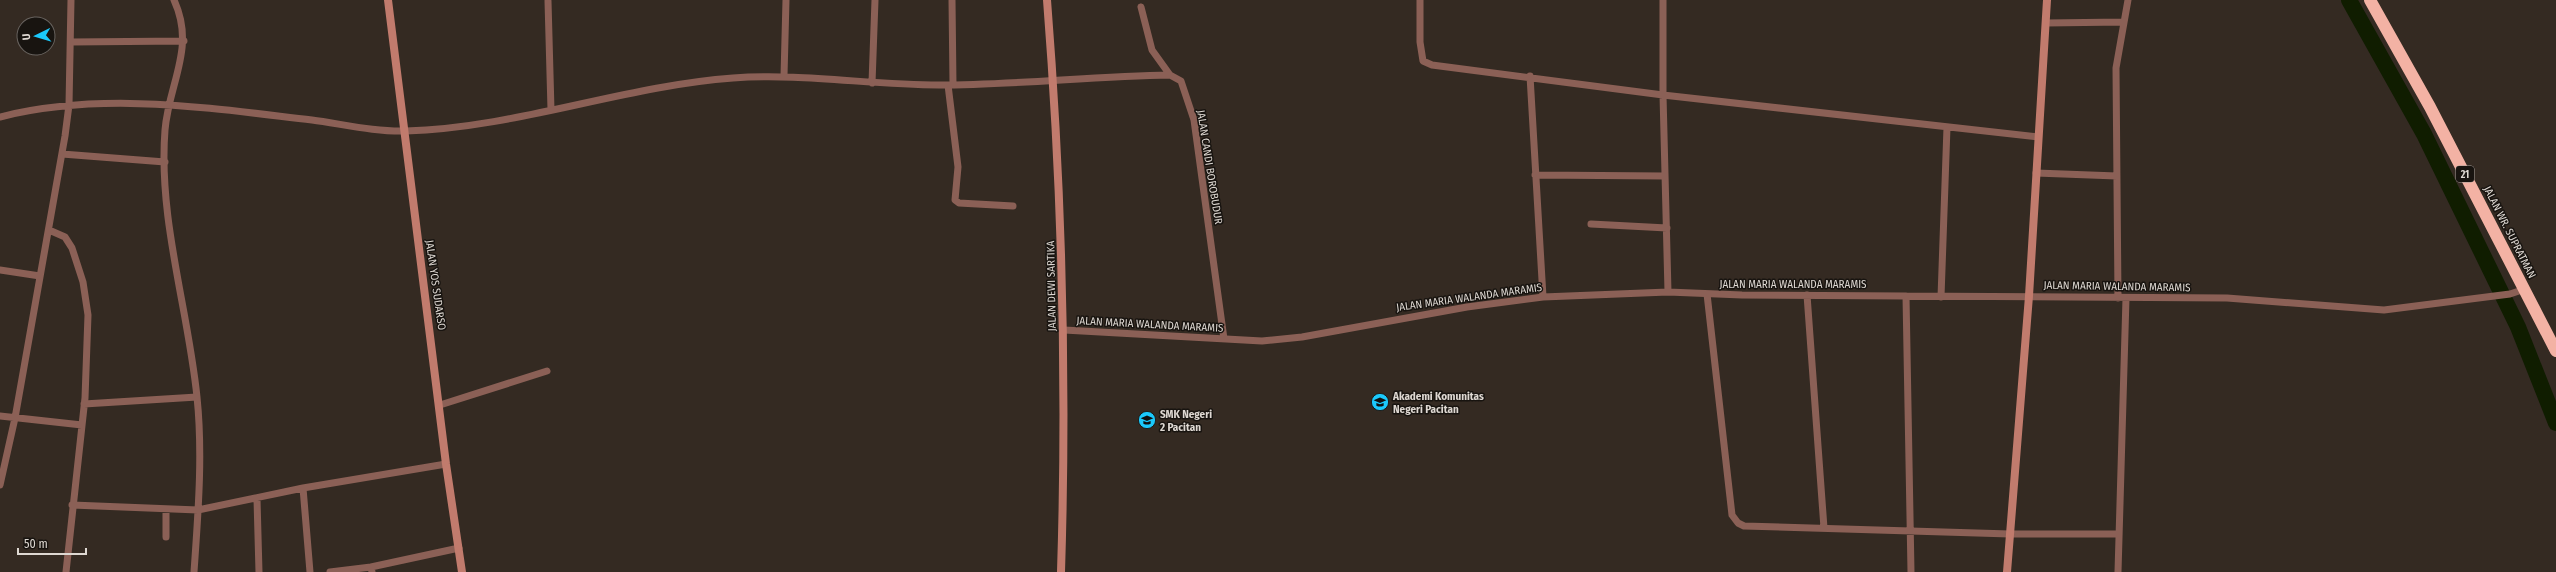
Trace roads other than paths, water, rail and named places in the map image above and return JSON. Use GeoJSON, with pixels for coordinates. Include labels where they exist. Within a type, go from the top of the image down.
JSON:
{"type":"FeatureCollection","features":[{"type":"Feature","properties":{"kind":"highway","name":"JALAN WR. SUPRATMAN"},"geometry":{"type":"LineString","coordinates":[[2370,0],[2430,107],[2556,351]]}},
{"type":"Feature","properties":{"kind":"street"},"geometry":{"type":"LineString","coordinates":[[0,486],[15,418],[62,154],[69,105],[71,0]]}},
{"type":"Feature","properties":{"kind":"street"},"geometry":{"type":"LineString","coordinates":[[174,0],[181,16],[184,41],[169,103],[165,129],[165,162],[169,219],[197,397],[198,510],[194,572]]}},
{"type":"Feature","properties":{"kind":"street","name":"JALAN YOS SUDARSO"},"geometry":{"type":"LineString","coordinates":[[388,0],[440,405],[446,464],[460,548],[462,572]]}},
{"type":"Feature","properties":{"kind":"street"},"geometry":{"type":"LineString","coordinates":[[784,76],[786,0]]}},
{"type":"Feature","properties":{"kind":"street"},"geometry":{"type":"LineString","coordinates":[[872,83],[875,0]]}},
{"type":"Feature","properties":{"kind":"street"},"geometry":{"type":"LineString","coordinates":[[952,0],[951,85],[958,167],[955,200],[959,203],[1013,206]]}},
{"type":"Feature","properties":{"kind":"street","name":"JALAN DEWI SARTIKA"},"geometry":{"type":"LineString","coordinates":[[1047,0],[1061,211],[1064,330],[1061,572]]}},
{"type":"Feature","properties":{"kind":"street"},"geometry":{"type":"LineString","coordinates":[[1420,0],[1420,42],[1423,61],[1432,65],[1530,76],[1663,95],[2038,137]]}},
{"type":"Feature","properties":{"kind":"street"},"geometry":{"type":"LineString","coordinates":[[1663,0],[1663,95],[1668,292]]}},
{"type":"Feature","properties":{"kind":"street"},"geometry":{"type":"LineString","coordinates":[[2006,572],[2029,296],[2047,0]]}},
{"type":"Feature","properties":{"kind":"street"},"geometry":{"type":"LineString","coordinates":[[2118,298],[2116,68],[2128,0]]}},
{"type":"Feature","properties":{"kind":"street"},"geometry":{"type":"LineString","coordinates":[[548,1],[551,110]]}},
{"type":"Feature","properties":{"kind":"street","name":"JALAN CANDI BOROBUDUR"},"geometry":{"type":"LineString","coordinates":[[1141,7],[1152,50],[1170,75],[1181,80],[1194,120],[1224,340]]}},
{"type":"Feature","properties":{"kind":"street"},"geometry":{"type":"LineString","coordinates":[[2046,23],[2123,22]]}},
{"type":"Feature","properties":{"kind":"street"},"geometry":{"type":"LineString","coordinates":[[71,42],[184,41]]}},
{"type":"Feature","properties":{"kind":"street"},"geometry":{"type":"LineString","coordinates":[[0,117],[69,105],[169,103],[404,131],[482,123],[680,84],[734,78],[784,76],[872,83],[951,85],[1170,75]]}},
{"type":"Feature","properties":{"kind":"street"},"geometry":{"type":"LineString","coordinates":[[1530,76],[1542,297]]}},
{"type":"Feature","properties":{"kind":"street"},"geometry":{"type":"LineString","coordinates":[[1941,297],[1947,127]]}},
{"type":"Feature","properties":{"kind":"street"},"geometry":{"type":"LineString","coordinates":[[62,154],[165,162]]}},
{"type":"Feature","properties":{"kind":"street"},"geometry":{"type":"LineString","coordinates":[[2036,173],[2117,176]]}},
{"type":"Feature","properties":{"kind":"street"},"geometry":{"type":"LineString","coordinates":[[1535,174],[1665,176]]}},
{"type":"Feature","properties":{"kind":"street"},"geometry":{"type":"LineString","coordinates":[[1591,224],[1666,228]]}},
{"type":"Feature","properties":{"kind":"street"},"geometry":{"type":"LineString","coordinates":[[49,230],[65,237],[76,259],[84,289],[88,322],[84,404],[66,572]]}},
{"type":"Feature","properties":{"kind":"street"},"geometry":{"type":"LineString","coordinates":[[0,270],[40,276]]}},
{"type":"Feature","properties":{"kind":"street","name":"JALAN MARIA WALANDA MARAMIS"},"geometry":{"type":"LineString","coordinates":[[1064,330],[1262,341],[1302,337],[1467,307],[1542,297],[1668,292],[1707,294],[1941,297],[2029,296],[2226,298],[2384,310],[2510,294],[2525,289]]}},
{"type":"Feature","properties":{"kind":"street"},"geometry":{"type":"LineString","coordinates":[[1707,294],[1732,515],[1738,523],[1744,526],[2010,534],[2119,534]]}},
{"type":"Feature","properties":{"kind":"street"},"geometry":{"type":"LineString","coordinates":[[1807,295],[1824,528]]}},
{"type":"Feature","properties":{"kind":"street"},"geometry":{"type":"LineString","coordinates":[[1906,296],[1911,572]]}},
{"type":"Feature","properties":{"kind":"street"},"geometry":{"type":"LineString","coordinates":[[2118,572],[2126,298]]}},
{"type":"Feature","properties":{"kind":"street"},"geometry":{"type":"LineString","coordinates":[[440,405],[547,371]]}},
{"type":"Feature","properties":{"kind":"street"},"geometry":{"type":"LineString","coordinates":[[84,404],[197,397]]}},
{"type":"Feature","properties":{"kind":"street"},"geometry":{"type":"LineString","coordinates":[[0,416],[82,425]]}},
{"type":"Feature","properties":{"kind":"street"},"geometry":{"type":"LineString","coordinates":[[72,505],[166,511],[198,510],[257,499],[303,488],[446,464]]}},
{"type":"Feature","properties":{"kind":"street"},"geometry":{"type":"LineString","coordinates":[[303,488],[310,572]]}},
{"type":"Feature","properties":{"kind":"street"},"geometry":{"type":"LineString","coordinates":[[257,499],[259,572]]}},
{"type":"Feature","properties":{"kind":"street"},"geometry":{"type":"LineString","coordinates":[[166,511],[166,537]]}},
{"type":"Feature","properties":{"kind":"street"},"geometry":{"type":"LineString","coordinates":[[330,572],[371,569],[460,548]]}},
{"type":"Feature","properties":{"kind":"waterway"},"geometry":{"type":"LineString","coordinates":[[2349,0],[2424,134],[2518,327],[2556,423]]}},
{"type":"Feature","properties":{"kind":"place","name":"Akademi Komunitas Negeri Pacitan"},"geometry":{"type":"Point","coordinates":[1380,402]}},
{"type":"Feature","properties":{"kind":"place","name":"SMK Negeri 2 Pacitan"},"geometry":{"type":"Point","coordinates":[1147,420]}}]}
